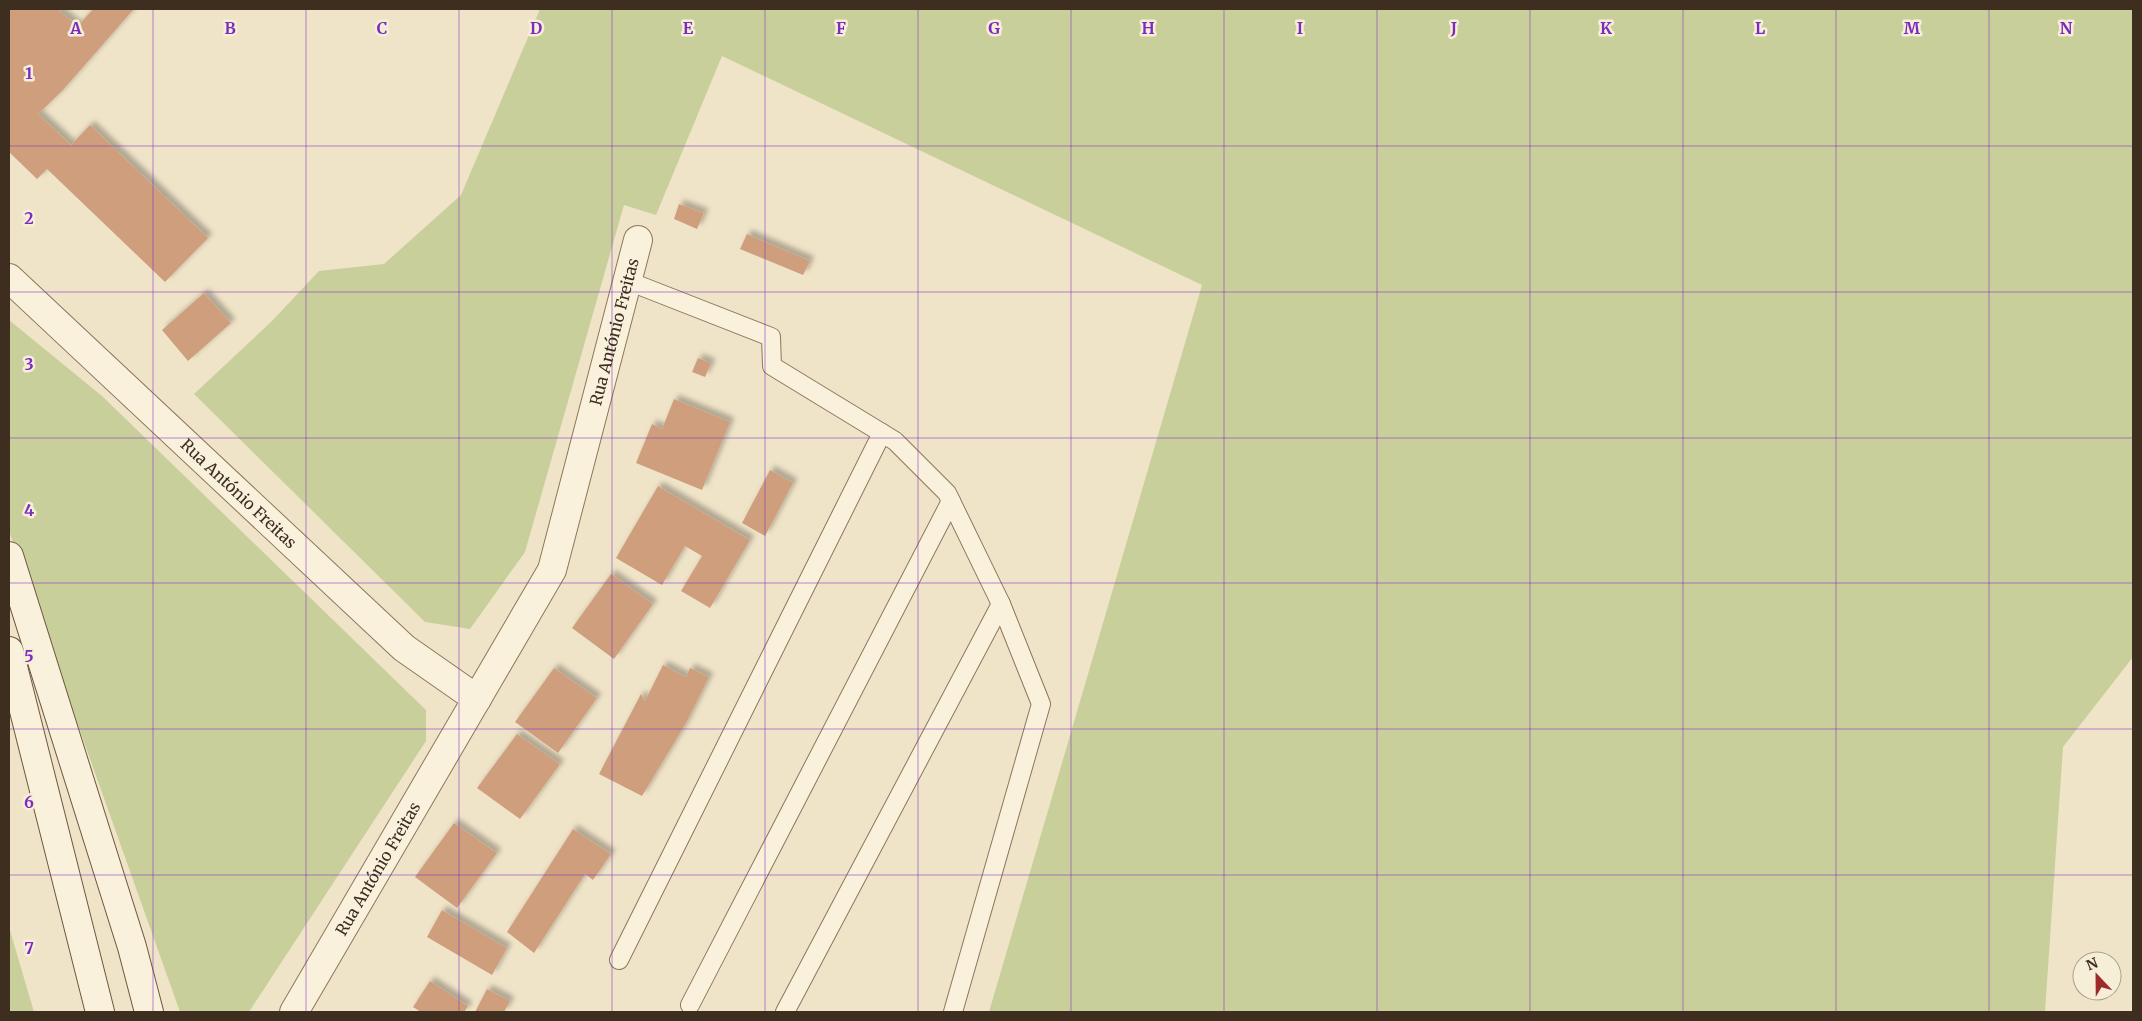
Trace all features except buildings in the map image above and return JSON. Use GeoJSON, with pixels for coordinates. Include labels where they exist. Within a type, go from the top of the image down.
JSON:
{"type":"FeatureCollection","features":[{"type":"Feature","properties":{"kind":"street","name":"Rua António Freitas"},"geometry":{"type":"LineString","coordinates":[[294,1012],[552,570],[638,240]]}},
{"type":"Feature","properties":{"kind":"street","name":"Rua António Freitas"},"geometry":{"type":"LineString","coordinates":[[9,278],[404,648],[477,699]]}},
{"type":"Feature","properties":{"kind":"street"},"geometry":{"type":"LineString","coordinates":[[9,556],[132,947],[149,1012]]}},
{"type":"Feature","properties":{"kind":"street"},"geometry":{"type":"LineString","coordinates":[[9,651],[100,1012]]}},
{"type":"Feature","properties":{"kind":"lane"},"geometry":{"type":"LineString","coordinates":[[628,281],[771,337],[772,366],[895,441],[947,492],[1001,604],[1041,704],[953,1012]]}},
{"type":"Feature","properties":{"kind":"lane"},"geometry":{"type":"LineString","coordinates":[[619,960],[882,433]]}},
{"type":"Feature","properties":{"kind":"lane"},"geometry":{"type":"LineString","coordinates":[[690,1005],[951,501]]}},
{"type":"Feature","properties":{"kind":"lane"},"geometry":{"type":"LineString","coordinates":[[786,1012],[1001,604]]}},
{"type":"Feature","properties":{"kind":"green space"},"geometry":{"type":"Polygon","coordinates":[[[540,9],[2133,9],[2133,657],[2063,747],[2045,1012],[989,1012],[1202,285],[722,56],[656,215],[624,205],[525,552],[470,629],[425,622],[194,394],[272,321],[319,271],[384,264],[461,195],[540,9]]]}},
{"type":"Feature","properties":{"kind":"green space"},"geometry":{"type":"Polygon","coordinates":[[[9,320],[102,396],[426,710],[426,741],[249,1012],[180,1012],[9,531],[9,320]]]}},
{"type":"Feature","properties":{"kind":"green space"},"geometry":{"type":"Polygon","coordinates":[[[9,927],[34,1012],[9,1012],[9,927]]]}}]}
